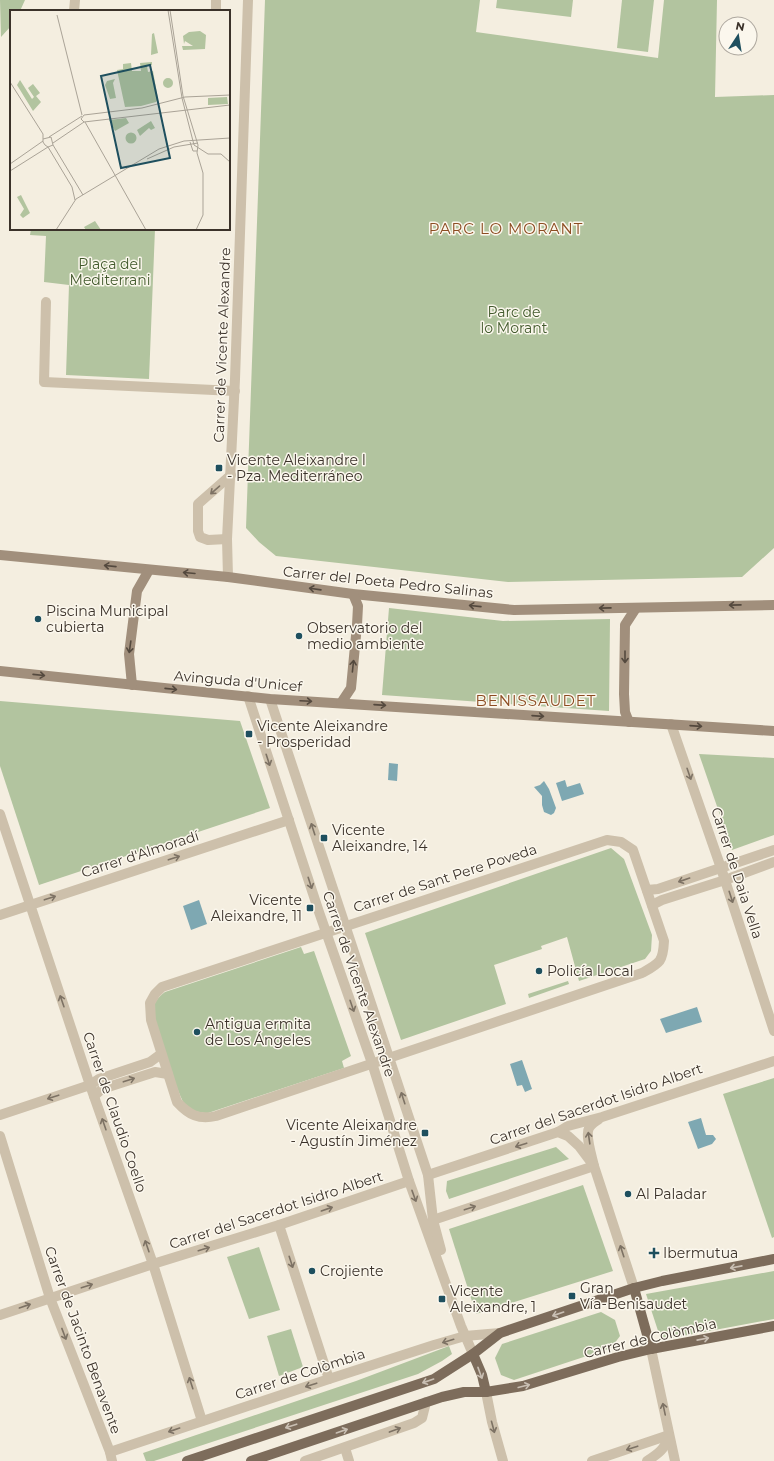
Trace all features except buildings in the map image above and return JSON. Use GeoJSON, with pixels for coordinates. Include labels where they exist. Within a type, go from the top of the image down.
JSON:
{"type":"FeatureCollection","features":[{"type":"Feature","properties":{"kind":"main road","name":"Carrer del Poeta Pedro Salinas"},"geometry":{"type":"LineString","coordinates":[[0,555],[228,577],[353,594],[514,610],[774,605]]}},
{"type":"Feature","properties":{"kind":"main road"},"geometry":{"type":"LineString","coordinates":[[132,685],[129,654],[137,591],[149,570]]}},
{"type":"Feature","properties":{"kind":"main road"},"geometry":{"type":"LineString","coordinates":[[341,703],[350,688],[351,681],[358,606],[353,594]]}},
{"type":"Feature","properties":{"kind":"main road"},"geometry":{"type":"LineString","coordinates":[[629,722],[625,712],[624,694],[625,625],[636,608]]}},
{"type":"Feature","properties":{"kind":"main road","name":"Avinguda d'Unicef"},"geometry":{"type":"LineString","coordinates":[[0,671],[270,699],[774,731]]}},
{"type":"Feature","properties":{"kind":"main road","name":"Carrer de Colòmbia"},"geometry":{"type":"LineString","coordinates":[[187,1461],[434,1379],[473,1354],[500,1333],[634,1288],[774,1259]]}},
{"type":"Feature","properties":{"kind":"main road"},"geometry":{"type":"LineString","coordinates":[[634,1288],[651,1349]]}},
{"type":"Feature","properties":{"kind":"main road","name":"Carrer de Colòmbia"},"geometry":{"type":"LineString","coordinates":[[251,1461],[442,1397],[464,1392],[486,1392],[523,1386],[618,1357],[651,1349],[774,1326]]}},
{"type":"Feature","properties":{"kind":"main road"},"geometry":{"type":"LineString","coordinates":[[473,1354],[482,1375],[486,1392]]}},
{"type":"Feature","properties":{"kind":"street"},"geometry":{"type":"LineString","coordinates":[[74,10],[75,0]]}},
{"type":"Feature","properties":{"kind":"street","name":"Carrer de Vicente Alexandre"},"geometry":{"type":"LineString","coordinates":[[228,577],[227,538],[235,391],[248,0]]}},
{"type":"Feature","properties":{"kind":"street"},"geometry":{"type":"LineString","coordinates":[[46,302],[44,382],[235,391]]}},
{"type":"Feature","properties":{"kind":"street"},"geometry":{"type":"LineString","coordinates":[[227,538],[208,540],[200,537],[198,531],[198,504],[231,475]]}},
{"type":"Feature","properties":{"kind":"street","name":"Carrer de Vicente Alexandre"},"geometry":{"type":"LineString","coordinates":[[248,696],[326,932],[372,1063],[409,1181],[464,1336],[473,1354]]}},
{"type":"Feature","properties":{"kind":"street","name":"Carrer de Vicente Alexandre"},"geometry":{"type":"LineString","coordinates":[[270,699],[428,1175],[436,1236],[447,1267],[445,1280]]}},
{"type":"Feature","properties":{"kind":"street","name":"Carrer de Daia Vella"},"geometry":{"type":"LineString","coordinates":[[671,724],[721,868],[774,1031]]}},
{"type":"Feature","properties":{"kind":"street","name":"Carrer de Claudio Coello"},"geometry":{"type":"LineString","coordinates":[[0,814],[90,1085],[153,1264],[202,1421]]}},
{"type":"Feature","properties":{"kind":"street","name":"Carrer d'Almoradí"},"geometry":{"type":"LineString","coordinates":[[0,915],[289,820]]}},
{"type":"Feature","properties":{"kind":"street","name":"Carrer de Sant Pere Poveda"},"geometry":{"type":"LineString","coordinates":[[608,840],[621,842],[633,850],[647,890],[664,941],[664,954],[658,964],[642,973],[219,1115],[205,1118],[185,1110],[177,1102],[151,1020],[150,1003],[155,994],[162,987],[346,925],[608,840]]}},
{"type":"Feature","properties":{"kind":"street"},"geometry":{"type":"LineString","coordinates":[[647,890],[658,889],[774,850]]}},
{"type":"Feature","properties":{"kind":"street"},"geometry":{"type":"LineString","coordinates":[[652,905],[662,900],[725,880],[774,862]]}},
{"type":"Feature","properties":{"kind":"street"},"geometry":{"type":"LineString","coordinates":[[0,1115],[90,1085],[99,1079],[150,1062],[161,1054]]}},
{"type":"Feature","properties":{"kind":"street","name":"Carrer del Sacerdot Isidro Albert"},"geometry":{"type":"LineString","coordinates":[[428,1175],[558,1132],[568,1126],[602,1117],[774,1061]]}},
{"type":"Feature","properties":{"kind":"street"},"geometry":{"type":"LineString","coordinates":[[94,1096],[102,1089],[155,1072],[168,1074]]}},
{"type":"Feature","properties":{"kind":"street"},"geometry":{"type":"LineString","coordinates":[[602,1117],[592,1123],[588,1129],[588,1136],[594,1166],[634,1288]]}},
{"type":"Feature","properties":{"kind":"street"},"geometry":{"type":"LineString","coordinates":[[558,1132],[568,1136],[579,1146],[594,1166]]}},
{"type":"Feature","properties":{"kind":"street","name":"Carrer de Jacinto Benavente"},"geometry":{"type":"LineString","coordinates":[[0,1136],[50,1298],[111,1456]]}},
{"type":"Feature","properties":{"kind":"street"},"geometry":{"type":"LineString","coordinates":[[433,1220],[594,1166]]}},
{"type":"Feature","properties":{"kind":"street","name":"Carrer del Sacerdot Isidro Albert"},"geometry":{"type":"LineString","coordinates":[[0,1315],[153,1264],[280,1225],[409,1181]]}},
{"type":"Feature","properties":{"kind":"street"},"geometry":{"type":"LineString","coordinates":[[280,1225],[329,1379]]}},
{"type":"Feature","properties":{"kind":"street","name":"Carrer de Colòmbia"},"geometry":{"type":"LineString","coordinates":[[111,1456],[202,1421],[464,1336],[500,1333]]}},
{"type":"Feature","properties":{"kind":"street"},"geometry":{"type":"LineString","coordinates":[[651,1349],[675,1461]]}},
{"type":"Feature","properties":{"kind":"street"},"geometry":{"type":"LineString","coordinates":[[486,1392],[492,1422],[503,1461]]}},
{"type":"Feature","properties":{"kind":"street"},"geometry":{"type":"LineString","coordinates":[[305,1461],[414,1423],[422,1418],[426,1402]]}},
{"type":"Feature","properties":{"kind":"street"},"geometry":{"type":"LineString","coordinates":[[592,1461],[669,1435]]}},
{"type":"Feature","properties":{"kind":"street"},"geometry":{"type":"LineString","coordinates":[[647,1461],[657,1455],[666,1445],[669,1435]]}},
{"type":"Feature","properties":{"kind":"street"},"geometry":{"type":"LineString","coordinates":[[345,1448],[349,1461]]}},
{"type":"Feature","properties":{"kind":"green space"},"geometry":{"type":"Polygon","coordinates":[[[0,0],[25,0],[20,10],[10,10],[10,27],[1,37],[0,0]]]}},
{"type":"Feature","properties":{"kind":"green space","name":"Parc de lo Morant"},"geometry":{"type":"Polygon","coordinates":[[[265,0],[480,0],[476,32],[658,58],[664,0],[717,0],[715,97],[774,95],[774,548],[742,577],[508,582],[276,556],[259,542],[246,528],[265,0]]]}},
{"type":"Feature","properties":{"kind":"green space"},"geometry":{"type":"Polygon","coordinates":[[[497,0],[573,0],[571,17],[496,8],[497,0]]]}},
{"type":"Feature","properties":{"kind":"green space"},"geometry":{"type":"Polygon","coordinates":[[[622,0],[654,0],[648,52],[617,48],[622,0]]]}},
{"type":"Feature","properties":{"kind":"green space","name":"Plaça del Mediterrani"},"geometry":{"type":"Polygon","coordinates":[[[31,230],[155,230],[149,379],[66,375],[69,285],[44,282],[46,236],[30,235],[31,230]]]}},
{"type":"Feature","properties":{"kind":"green space"},"geometry":{"type":"Polygon","coordinates":[[[389,608],[503,621],[610,619],[609,711],[382,695],[389,608]]]}},
{"type":"Feature","properties":{"kind":"green space"},"geometry":{"type":"Polygon","coordinates":[[[0,701],[240,721],[270,808],[39,885],[0,766],[0,701]]]}},
{"type":"Feature","properties":{"kind":"green space"},"geometry":{"type":"Polygon","coordinates":[[[699,754],[774,758],[774,835],[732,850],[699,754]]]}},
{"type":"Feature","properties":{"kind":"green space"},"geometry":{"type":"Polygon","coordinates":[[[611,848],[624,859],[652,935],[651,951],[645,959],[579,981],[567,937],[541,946],[542,949],[494,965],[506,1004],[401,1040],[365,933],[611,848]]]}},
{"type":"Feature","properties":{"kind":"green space"},"geometry":{"type":"Polygon","coordinates":[[[301,947],[304,954],[314,951],[351,1056],[342,1061],[344,1068],[208,1113],[202,1113],[187,1107],[178,1090],[154,1021],[153,1008],[157,999],[165,992],[301,947]]]}},
{"type":"Feature","properties":{"kind":"green space"},"geometry":{"type":"Polygon","coordinates":[[[568,981],[569,984],[529,998],[528,994],[568,981]]]}},
{"type":"Feature","properties":{"kind":"green space"},"geometry":{"type":"Polygon","coordinates":[[[774,1078],[774,1237],[772,1238],[723,1094],[774,1078]]]}},
{"type":"Feature","properties":{"kind":"green space"},"geometry":{"type":"Polygon","coordinates":[[[556,1147],[569,1159],[449,1199],[446,1191],[447,1181],[556,1147]]]}},
{"type":"Feature","properties":{"kind":"green space"},"geometry":{"type":"Polygon","coordinates":[[[583,1185],[613,1271],[476,1314],[449,1229],[583,1185]]]}},
{"type":"Feature","properties":{"kind":"green space"},"geometry":{"type":"Polygon","coordinates":[[[259,1247],[280,1310],[249,1319],[227,1257],[259,1247]]]}},
{"type":"Feature","properties":{"kind":"green space"},"geometry":{"type":"Polygon","coordinates":[[[774,1271],[774,1319],[661,1340],[646,1294],[774,1271]]]}},
{"type":"Feature","properties":{"kind":"green space"},"geometry":{"type":"Polygon","coordinates":[[[601,1312],[615,1320],[620,1336],[611,1348],[514,1380],[501,1375],[495,1358],[502,1344],[601,1312]]]}},
{"type":"Feature","properties":{"kind":"green space"},"geometry":{"type":"Polygon","coordinates":[[[291,1329],[303,1367],[279,1376],[267,1336],[291,1329]]]}},
{"type":"Feature","properties":{"kind":"green space"},"geometry":{"type":"Polygon","coordinates":[[[449,1346],[452,1354],[418,1374],[154,1461],[146,1461],[143,1453],[356,1381],[449,1346]]]}},
{"type":"Feature","properties":{"kind":"water"},"geometry":{"type":"Polygon","coordinates":[[[389,763],[398,764],[397,781],[388,780],[389,763]]]}},
{"type":"Feature","properties":{"kind":"water"},"geometry":{"type":"Polygon","coordinates":[[[565,780],[567,787],[580,783],[584,794],[562,801],[556,783],[565,780]]]}},
{"type":"Feature","properties":{"kind":"water"},"geometry":{"type":"Polygon","coordinates":[[[544,781],[549,789],[556,808],[554,813],[551,815],[544,812],[542,796],[534,787],[540,785],[544,781]]]}},
{"type":"Feature","properties":{"kind":"water"},"geometry":{"type":"Polygon","coordinates":[[[199,900],[207,924],[191,930],[183,906],[199,900]]]}},
{"type":"Feature","properties":{"kind":"water"},"geometry":{"type":"Polygon","coordinates":[[[697,1007],[702,1022],[666,1033],[660,1019],[697,1007]]]}},
{"type":"Feature","properties":{"kind":"water"},"geometry":{"type":"Polygon","coordinates":[[[522,1060],[532,1089],[525,1092],[522,1085],[517,1086],[510,1064],[522,1060]]]}},
{"type":"Feature","properties":{"kind":"water"},"geometry":{"type":"Polygon","coordinates":[[[701,1118],[706,1135],[713,1135],[716,1139],[712,1144],[698,1149],[688,1122],[701,1118]]]}},
{"type":"Feature","properties":{"kind":"place","name":"Vicente Aleixandre I - Pza. Mediterráneo"},"geometry":{"type":"Point","coordinates":[219,468]}},
{"type":"Feature","properties":{"kind":"place","name":"Piscina Municipal cubierta"},"geometry":{"type":"Point","coordinates":[38,619]}},
{"type":"Feature","properties":{"kind":"place","name":"Observatorio del medio ambiente"},"geometry":{"type":"Point","coordinates":[299,636]}},
{"type":"Feature","properties":{"kind":"place","name":"Vicente Aleixandre - Prosperidad"},"geometry":{"type":"Point","coordinates":[249,734]}},
{"type":"Feature","properties":{"kind":"place","name":"Vicente Aleixandre, 14"},"geometry":{"type":"Point","coordinates":[324,838]}},
{"type":"Feature","properties":{"kind":"place","name":"Vicente Aleixandre, 11"},"geometry":{"type":"Point","coordinates":[310,908]}},
{"type":"Feature","properties":{"kind":"place","name":"Policía Local"},"geometry":{"type":"Point","coordinates":[539,971]}},
{"type":"Feature","properties":{"kind":"place","name":"Antigua ermita de Los Ángeles"},"geometry":{"type":"Point","coordinates":[197,1032]}},
{"type":"Feature","properties":{"kind":"place","name":"Vicente Aleixandre - Agustín Jiménez"},"geometry":{"type":"Point","coordinates":[425,1133]}},
{"type":"Feature","properties":{"kind":"place","name":"Al Paladar"},"geometry":{"type":"Point","coordinates":[628,1194]}},
{"type":"Feature","properties":{"kind":"place","name":"Ibermutua"},"geometry":{"type":"Point","coordinates":[654,1253]}},
{"type":"Feature","properties":{"kind":"place","name":"Crojiente"},"geometry":{"type":"Point","coordinates":[312,1271]}},
{"type":"Feature","properties":{"kind":"place","name":"Gran Vía-Benisaudet"},"geometry":{"type":"Point","coordinates":[572,1296]}},
{"type":"Feature","properties":{"kind":"place","name":"Vicente Aleixandre, 1"},"geometry":{"type":"Point","coordinates":[442,1299]}},
{"type":"Feature","properties":{"kind":"district","name":"PARC LO MORANT"},"geometry":{"type":"Point","coordinates":[506,229]}},
{"type":"Feature","properties":{"kind":"district","name":"BENISSAUDET"},"geometry":{"type":"Point","coordinates":[536,701]}}]}
